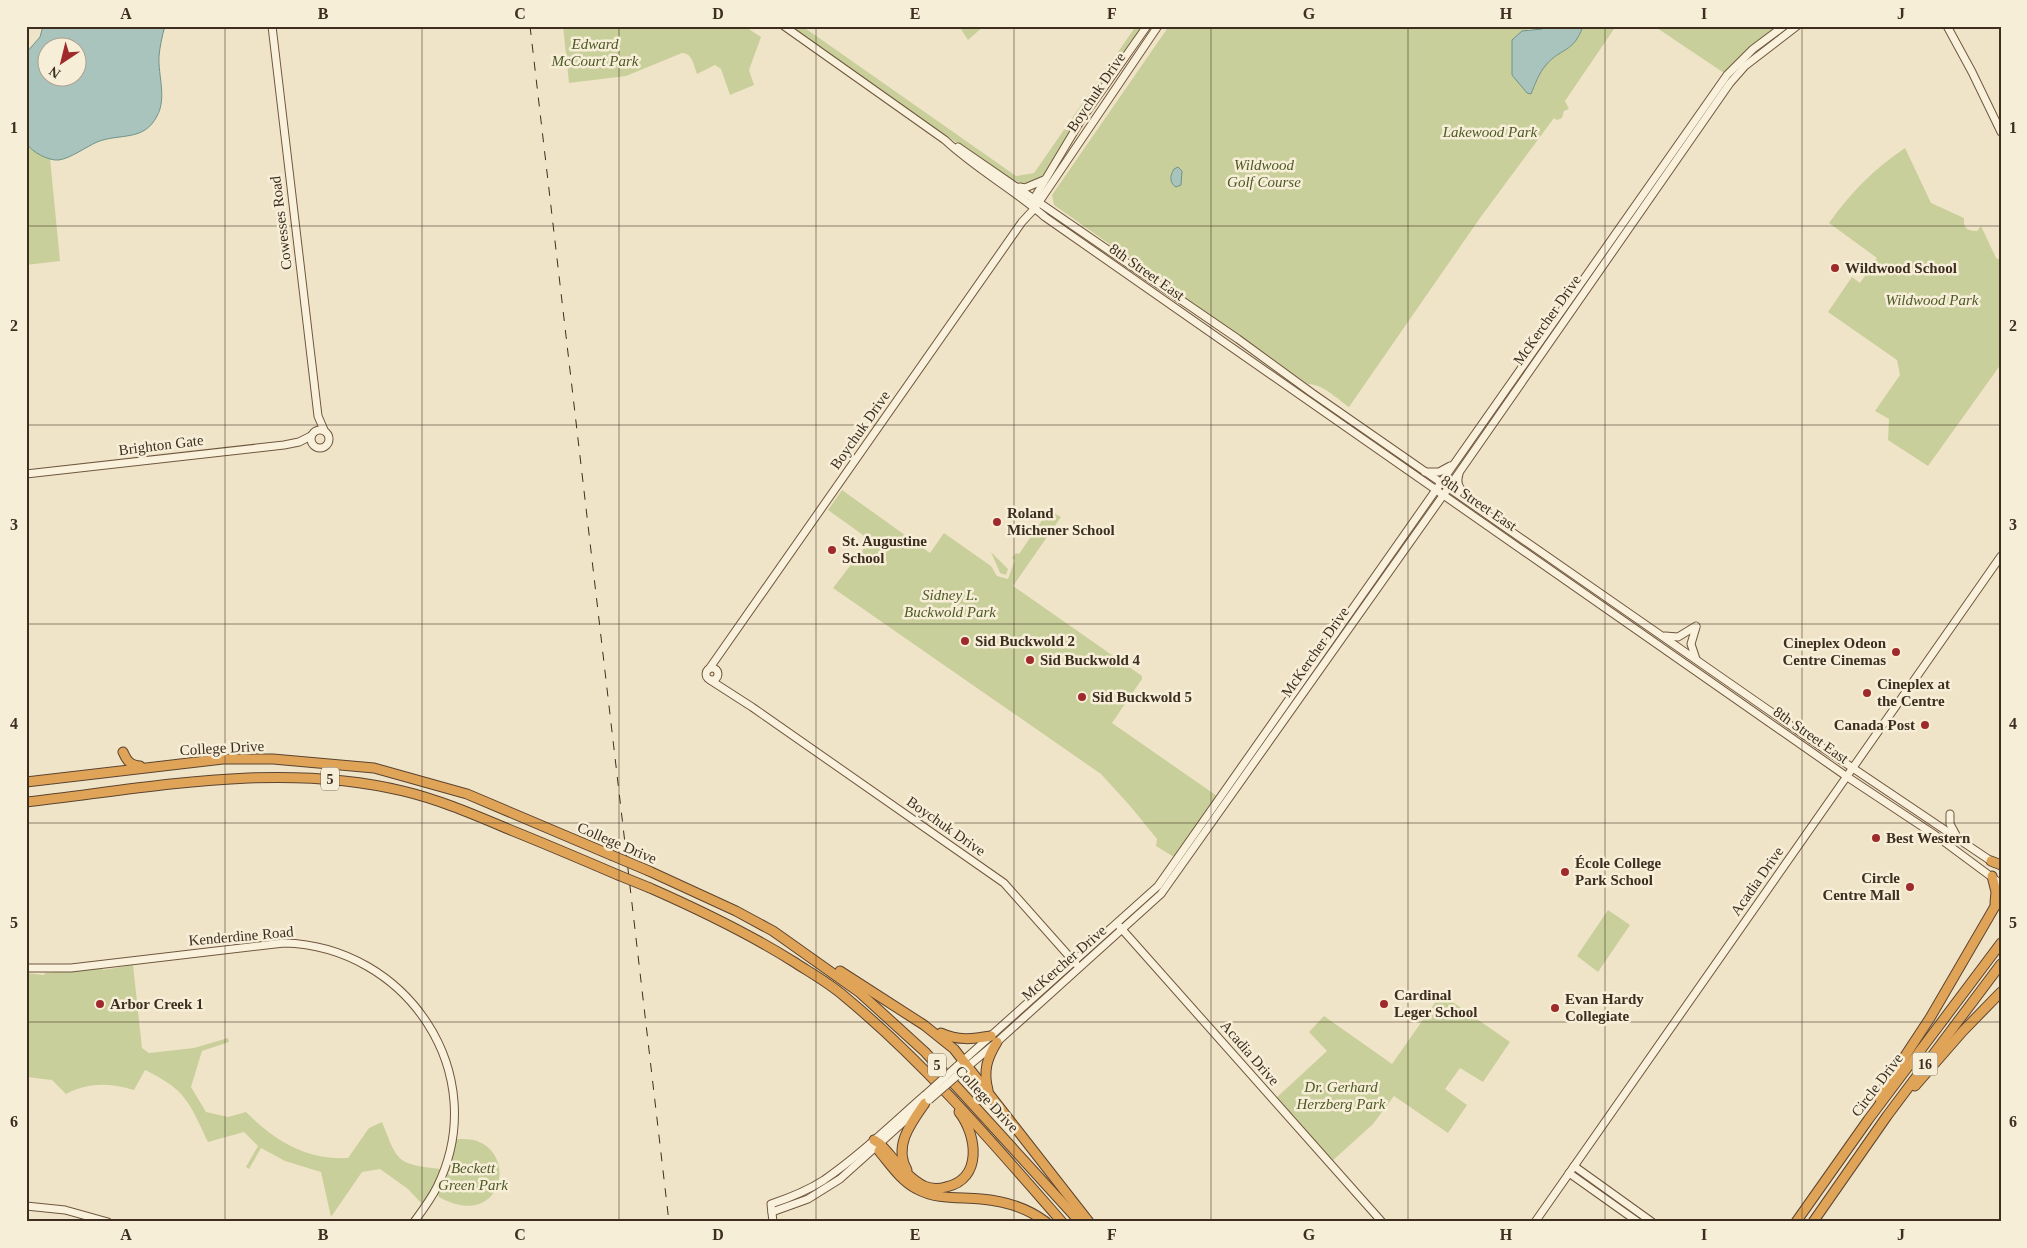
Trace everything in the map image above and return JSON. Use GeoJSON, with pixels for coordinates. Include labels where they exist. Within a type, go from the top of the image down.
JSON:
{"type":"FeatureCollection","features":[{"type":"Feature","properties":{"kind":"highway"},"geometry":{"type":"LineString","coordinates":[[123,752],[127,761],[131,764],[156,766]]}},
{"type":"Feature","properties":{"kind":"highway","name":"College Drive"},"geometry":{"type":"LineString","coordinates":[[26,782],[223,759],[273,759],[374,768],[467,794],[649,871],[736,911],[773,931],[853,988],[904,1032],[945,1073],[1080,1222]]}},
{"type":"Feature","properties":{"kind":"highway","name":"College Drive"},"geometry":{"type":"LineString","coordinates":[[26,802],[150,787],[240,779],[300,778],[335,780],[403,791],[465,811],[650,888],[718,919],[758,939],[807,970],[843,995],[917,1062],[982,1131],[1062,1222]]}},
{"type":"Feature","properties":{"kind":"highway"},"geometry":{"type":"LineString","coordinates":[[1992,861],[2001,866]]}},
{"type":"Feature","properties":{"kind":"highway"},"geometry":{"type":"LineString","coordinates":[[1992,876],[1996,892],[1993,908]]}},
{"type":"Feature","properties":{"kind":"highway"},"geometry":{"type":"LineString","coordinates":[[1868,1120],[1871,1107],[1930,1018],[2001,896]]}},
{"type":"Feature","properties":{"kind":"highway"},"geometry":{"type":"LineString","coordinates":[[773,931],[810,952],[924,1025],[947,1043],[989,1092],[1089,1222]]}},
{"type":"Feature","properties":{"kind":"highway","name":"Circle Drive"},"geometry":{"type":"LineString","coordinates":[[1796,1222],[1868,1120],[2001,943]]}},
{"type":"Feature","properties":{"kind":"highway","name":"Circle Drive"},"geometry":{"type":"LineString","coordinates":[[1813,1222],[1851,1166],[2001,964]]}},
{"type":"Feature","properties":{"kind":"highway"},"geometry":{"type":"LineString","coordinates":[[1851,1166],[1861,1157],[1929,1070],[2001,992]]}},
{"type":"Feature","properties":{"kind":"highway"},"geometry":{"type":"LineString","coordinates":[[924,1025],[950,1038],[966,1040],[994,1039],[985,1071],[989,1092]]}},
{"type":"Feature","properties":{"kind":"highway"},"geometry":{"type":"LineString","coordinates":[[876,1144],[911,1177],[931,1188],[939,1189],[954,1186],[970,1170],[974,1147],[970,1131],[961,1115],[917,1062]]}},
{"type":"Feature","properties":{"kind":"highway"},"geometry":{"type":"LineString","coordinates":[[911,1177],[904,1163],[902,1148],[910,1125],[926,1099]]}},
{"type":"Feature","properties":{"kind":"highway"},"geometry":{"type":"LineString","coordinates":[[876,1144],[904,1180],[924,1193],[940,1197],[980,1199],[1013,1204],[1046,1222]]}},
{"type":"Feature","properties":{"kind":"main road","name":"Cowesses Road"},"geometry":{"type":"LineString","coordinates":[[272,26],[318,416],[324,430]]}},
{"type":"Feature","properties":{"kind":"main road","name":"8th Street East"},"geometry":{"type":"LineString","coordinates":[[784,26],[945,140],[967,160],[1034,204],[1048,209],[1852,768],[1992,861]]}},
{"type":"Feature","properties":{"kind":"main road","name":"Boychuk Drive"},"geometry":{"type":"LineString","coordinates":[[709,669],[1024,221],[1045,179],[1089,109],[1147,26]]}},
{"type":"Feature","properties":{"kind":"main road","name":"Boychuk Drive"},"geometry":{"type":"LineString","coordinates":[[1034,204],[1046,191],[1158,26]]}},
{"type":"Feature","properties":{"kind":"main road","name":"McKercher Drive"},"geometry":{"type":"LineString","coordinates":[[1120,927],[1158,886],[1726,75],[1754,49],[1784,26]]}},
{"type":"Feature","properties":{"kind":"main road","name":"McKercher Drive"},"geometry":{"type":"LineString","coordinates":[[773,1222],[771,1208],[792,1206],[822,1191],[840,1179],[958,1070],[1120,927],[1161,894],[1435,507],[1730,83],[1745,66],[1797,26]]}},
{"type":"Feature","properties":{"kind":"main road"},"geometry":{"type":"LineString","coordinates":[[1948,26],[2001,132]]}},
{"type":"Feature","properties":{"kind":"main road","name":"8th Street East"},"geometry":{"type":"LineString","coordinates":[[945,140],[1014,185],[1045,217],[1846,776],[1935,835],[2001,884]]}},
{"type":"Feature","properties":{"kind":"main road"},"geometry":{"type":"LineString","coordinates":[[1014,185],[1025,188],[1045,179]]}},
{"type":"Feature","properties":{"kind":"main road"},"geometry":{"type":"LineString","coordinates":[[1046,191],[1048,209]]}},
{"type":"Feature","properties":{"kind":"main road"},"geometry":{"type":"LineString","coordinates":[[1024,221],[1033,217],[1045,217]]}},
{"type":"Feature","properties":{"kind":"main road","name":"Cowesses Road"},"geometry":{"type":"LineString","coordinates":[[313,434],[318,416]]}},
{"type":"Feature","properties":{"kind":"main road"},"geometry":{"type":"LineString","coordinates":[[324,430],[330,437],[327,446],[322,448],[313,445],[313,434],[324,430]]}},
{"type":"Feature","properties":{"kind":"main road","name":"Brighton Gate"},"geometry":{"type":"LineString","coordinates":[[299,442],[313,434]]}},
{"type":"Feature","properties":{"kind":"main road","name":"Brighton Gate"},"geometry":{"type":"LineString","coordinates":[[26,474],[299,442],[313,445]]}},
{"type":"Feature","properties":{"kind":"main road"},"geometry":{"type":"LineString","coordinates":[[1425,472],[1439,472],[1447,469],[1456,461]]}},
{"type":"Feature","properties":{"kind":"main road"},"geometry":{"type":"LineString","coordinates":[[1460,471],[1457,481],[1460,489],[1478,507]]}},
{"type":"Feature","properties":{"kind":"main road"},"geometry":{"type":"LineString","coordinates":[[1420,480],[1427,489],[1426,504]]}},
{"type":"Feature","properties":{"kind":"main road"},"geometry":{"type":"LineString","coordinates":[[1435,507],[1443,503],[1459,505]]}},
{"type":"Feature","properties":{"kind":"main road","name":"Acadia Drive"},"geometry":{"type":"LineString","coordinates":[[1535,1222],[2001,556]]}},
{"type":"Feature","properties":{"kind":"main road"},"geometry":{"type":"LineString","coordinates":[[1662,635],[1678,637],[1696,626],[1691,644],[1697,660]]}},
{"type":"Feature","properties":{"kind":"main road","name":"Boychuk Drive"},"geometry":{"type":"LineString","coordinates":[[720,653],[722,657],[718,673],[730,692]]}},
{"type":"Feature","properties":{"kind":"main road"},"geometry":{"type":"LineString","coordinates":[[713,668],[718,673],[715,680],[710,680],[706,675],[709,669],[713,668]]}},
{"type":"Feature","properties":{"kind":"main road","name":"Boychuk Drive"},"geometry":{"type":"LineString","coordinates":[[710,680],[1004,883],[1077,965]]}},
{"type":"Feature","properties":{"kind":"main road"},"geometry":{"type":"LineString","coordinates":[[1950,814],[1950,824],[1958,837]]}},
{"type":"Feature","properties":{"kind":"main road","name":"Acadia Drive"},"geometry":{"type":"LineString","coordinates":[[1120,927],[1382,1222]]}},
{"type":"Feature","properties":{"kind":"main road","name":"Kenderdine Road"},"geometry":{"type":"LineString","coordinates":[[26,968],[71,968],[284,943],[338,952],[354,958],[377,971],[408,998],[429,1024],[449,1070],[452,1088],[452,1133],[447,1162],[437,1187],[414,1222]]}},
{"type":"Feature","properties":{"kind":"main road"},"geometry":{"type":"LineString","coordinates":[[1574,1166],[1652,1222]]}},
{"type":"Feature","properties":{"kind":"main road"},"geometry":{"type":"LineString","coordinates":[[1569,1173],[1638,1222]]}},
{"type":"Feature","properties":{"kind":"main road"},"geometry":{"type":"LineString","coordinates":[[26,1206],[65,1210],[108,1222]]}},
{"type":"Feature","properties":{"kind":"green space","name":"Edward McCourt Park"},"geometry":{"type":"Polygon","coordinates":[[[563,26],[744,26],[761,37],[749,70],[754,85],[730,95],[721,69],[715,65],[697,74],[690,57],[682,53],[626,76],[569,83],[563,26]]]}},
{"type":"Feature","properties":{"kind":"green space"},"geometry":{"type":"Polygon","coordinates":[[[787,26],[802,26],[1016,176],[1034,173],[1136,26],[1144,26],[1045,173],[1035,181],[1022,183],[1005,176],[787,26]]]}},
{"type":"Feature","properties":{"kind":"green space"},"geometry":{"type":"Polygon","coordinates":[[[959,26],[984,26],[968,40],[959,26]]]}},
{"type":"Feature","properties":{"kind":"green space","name":"Wildwood Golf Course"},"geometry":{"type":"Polygon","coordinates":[[[1169,26],[1544,26],[1542,29],[1529,29],[1512,41],[1512,75],[1531,94],[1544,68],[1551,60],[1571,46],[1583,26],[1616,26],[1565,101],[1569,109],[1564,111],[1562,118],[1557,120],[1554,118],[1480,218],[1349,407],[1319,386],[1308,384],[1054,205],[1052,195],[1169,26]]]}},
{"type":"Feature","properties":{"kind":"green space"},"geometry":{"type":"Polygon","coordinates":[[[1654,26],[1784,26],[1727,75],[1654,26]]]}},
{"type":"Feature","properties":{"kind":"green space"},"geometry":{"type":"Polygon","coordinates":[[[26,143],[34,151],[50,158],[60,261],[26,265],[26,143]]]}},
{"type":"Feature","properties":{"kind":"green space","name":"Wildwood Park"},"geometry":{"type":"Polygon","coordinates":[[[1905,148],[1931,203],[1964,218],[1965,227],[1968,230],[1977,231],[1981,226],[1996,258],[2001,260],[2001,364],[1928,466],[1888,440],[1889,419],[1875,411],[1900,375],[1897,360],[1828,312],[1852,277],[1860,283],[1877,258],[1829,223],[1864,182],[1883,164],[1905,148]]]}},
{"type":"Feature","properties":{"kind":"green space","name":"Sidney L. Buckwold Park"},"geometry":{"type":"Polygon","coordinates":[[[842,490],[930,553],[944,533],[991,566],[997,576],[1008,579],[1015,560],[1012,558],[1016,553],[1019,554],[1049,510],[1061,517],[1013,586],[1142,676],[1142,679],[1112,723],[1217,796],[1174,857],[1156,846],[1157,839],[1101,774],[833,588],[870,540],[828,510],[842,490]]]}},
{"type":"Feature","properties":{"kind":"green space"},"geometry":{"type":"Polygon","coordinates":[[[991,552],[1008,569],[1006,575],[1000,573],[991,552]]]}},
{"type":"Feature","properties":{"kind":"green space"},"geometry":{"type":"Polygon","coordinates":[[[1608,910],[1630,925],[1598,972],[1577,956],[1608,910]]]}},
{"type":"Feature","properties":{"kind":"green space"},"geometry":{"type":"Polygon","coordinates":[[[133,965],[142,1048],[149,1053],[194,1048],[228,1038],[229,1042],[202,1051],[191,1087],[206,1112],[228,1117],[246,1112],[268,1132],[292,1147],[318,1156],[333,1158],[348,1158],[369,1128],[382,1122],[392,1146],[401,1159],[415,1165],[441,1169],[426,1201],[421,1203],[408,1189],[380,1169],[362,1172],[331,1217],[321,1172],[285,1161],[261,1148],[249,1169],[246,1167],[258,1146],[244,1132],[208,1142],[193,1111],[181,1094],[159,1077],[145,1070],[134,1090],[100,1085],[83,1087],[66,1094],[52,1080],[26,1077],[26,973],[44,975],[45,973],[102,967],[103,970],[133,965]]]}},
{"type":"Feature","properties":{"kind":"green space","name":"Dr. Gerhard Herzberg Park"},"geometry":{"type":"Polygon","coordinates":[[[1441,994],[1510,1042],[1483,1082],[1460,1068],[1445,1089],[1467,1105],[1448,1133],[1394,1096],[1373,1124],[1330,1163],[1274,1100],[1327,1051],[1309,1032],[1324,1016],[1392,1064],[1441,994]]]}},
{"type":"Feature","properties":{"kind":"green space","name":"Beckett Green Park"},"geometry":{"type":"Polygon","coordinates":[[[455,1140],[477,1141],[490,1149],[497,1161],[500,1174],[497,1187],[489,1198],[477,1205],[460,1205],[439,1197],[438,1194],[447,1178],[455,1140]]]}},
{"type":"Feature","properties":{"kind":"water"},"geometry":{"type":"Polygon","coordinates":[[[43,26],[165,26],[159,56],[161,102],[160,109],[152,124],[138,133],[97,142],[64,159],[55,160],[32,150],[26,143],[26,53],[38,39],[38,88],[88,88],[88,38],[39,38],[43,26]]]}},
{"type":"Feature","properties":{"kind":"water"},"geometry":{"type":"Polygon","coordinates":[[[1544,26],[1583,26],[1571,46],[1551,60],[1544,68],[1531,94],[1527,93],[1512,75],[1512,40],[1522,31],[1542,29],[1544,26]]]}},
{"type":"Feature","properties":{"kind":"water"},"geometry":{"type":"Polygon","coordinates":[[[1178,167],[1182,171],[1181,185],[1176,187],[1171,181],[1171,176],[1174,169],[1178,167]]]}},
{"type":"Feature","properties":{"kind":"railway"},"geometry":{"type":"LineString","coordinates":[[530,26],[669,1222]]}},
{"type":"Feature","properties":{"kind":"place","name":"Wildwood School"},"geometry":{"type":"Point","coordinates":[1835,268]}},
{"type":"Feature","properties":{"kind":"place","name":"Roland Michener School"},"geometry":{"type":"Point","coordinates":[997,522]}},
{"type":"Feature","properties":{"kind":"place","name":"St. Augustine School"},"geometry":{"type":"Point","coordinates":[832,550]}},
{"type":"Feature","properties":{"kind":"place","name":"Sid Buckwold 2"},"geometry":{"type":"Point","coordinates":[965,641]}},
{"type":"Feature","properties":{"kind":"place","name":"Cineplex Odeon Centre Cinemas"},"geometry":{"type":"Point","coordinates":[1896,652]}},
{"type":"Feature","properties":{"kind":"place","name":"Sid Buckwold 4"},"geometry":{"type":"Point","coordinates":[1030,660]}},
{"type":"Feature","properties":{"kind":"place","name":"Cineplex at the Centre"},"geometry":{"type":"Point","coordinates":[1867,693]}},
{"type":"Feature","properties":{"kind":"place","name":"Sid Buckwold 5"},"geometry":{"type":"Point","coordinates":[1082,697]}},
{"type":"Feature","properties":{"kind":"place","name":"Canada Post"},"geometry":{"type":"Point","coordinates":[1925,725]}},
{"type":"Feature","properties":{"kind":"place","name":"Best Western"},"geometry":{"type":"Point","coordinates":[1876,838]}},
{"type":"Feature","properties":{"kind":"place","name":"École College Park School"},"geometry":{"type":"Point","coordinates":[1565,872]}},
{"type":"Feature","properties":{"kind":"place","name":"Circle Centre Mall"},"geometry":{"type":"Point","coordinates":[1910,887]}},
{"type":"Feature","properties":{"kind":"place","name":"Arbor Creek 1"},"geometry":{"type":"Point","coordinates":[100,1004]}},
{"type":"Feature","properties":{"kind":"place","name":"Cardinal Leger School"},"geometry":{"type":"Point","coordinates":[1384,1004]}},
{"type":"Feature","properties":{"kind":"place","name":"Evan Hardy Collegiate"},"geometry":{"type":"Point","coordinates":[1555,1008]}},
{"type":"Feature","properties":{"kind":"park label","name":"Lakewood Park"},"geometry":{"type":"Point","coordinates":[1490,132]}}]}
